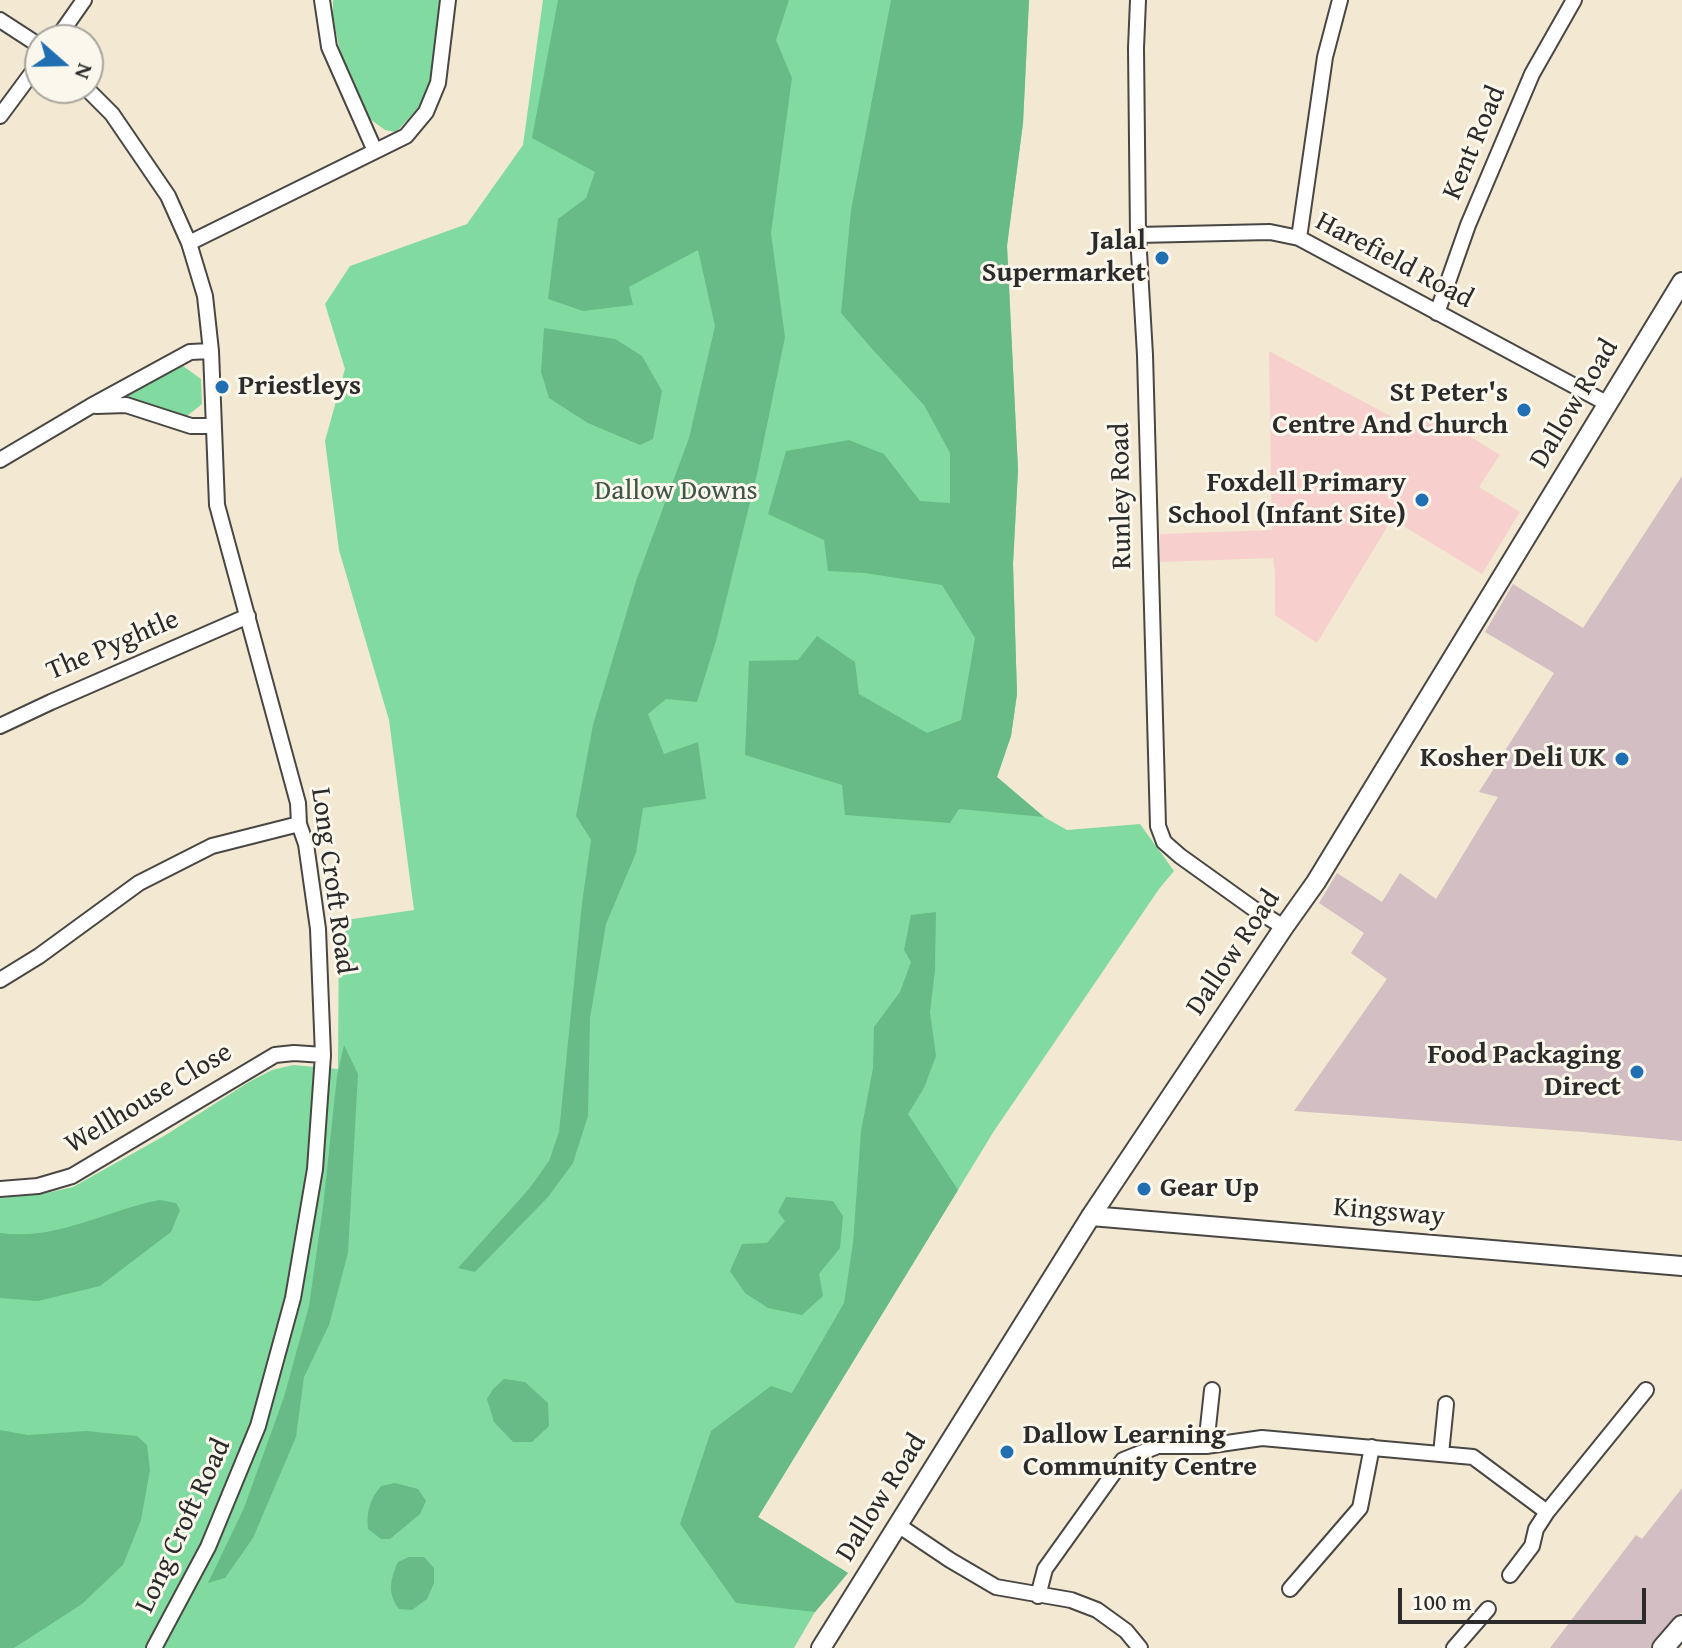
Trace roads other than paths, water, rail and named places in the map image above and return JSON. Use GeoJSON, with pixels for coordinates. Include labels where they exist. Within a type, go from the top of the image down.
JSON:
{"type":"FeatureCollection","features":[{"type":"Feature","properties":{"kind":"main road"},"geometry":{"type":"LineString","coordinates":[[1663,1648],[1682,1626]]}},
{"type":"Feature","properties":{"kind":"street"},"geometry":{"type":"LineString","coordinates":[[67,24],[84,0]]}},
{"type":"Feature","properties":{"kind":"street"},"geometry":{"type":"LineString","coordinates":[[322,0],[329,47],[375,151]]}},
{"type":"Feature","properties":{"kind":"street"},"geometry":{"type":"LineString","coordinates":[[189,243],[406,136],[426,112],[438,83],[448,0]]}},
{"type":"Feature","properties":{"kind":"street","name":"Runley Road"},"geometry":{"type":"LineString","coordinates":[[1138,0],[1138,235],[1145,355],[1158,826],[1164,842],[1180,856],[1284,927]]}},
{"type":"Feature","properties":{"kind":"street"},"geometry":{"type":"LineString","coordinates":[[1299,238],[1325,57],[1340,0]]}},
{"type":"Feature","properties":{"kind":"street","name":"Kent Road"},"geometry":{"type":"LineString","coordinates":[[1437,313],[1468,225],[1532,74],[1574,0]]}},
{"type":"Feature","properties":{"kind":"street"},"geometry":{"type":"LineString","coordinates":[[0,20],[24,36]]}},
{"type":"Feature","properties":{"kind":"street"},"geometry":{"type":"LineString","coordinates":[[0,116],[24,84]]}},
{"type":"Feature","properties":{"kind":"street","name":"Long Croft Road"},"geometry":{"type":"LineString","coordinates":[[102,104],[168,196],[189,243],[205,296],[211,351],[217,505],[298,803],[299,824],[306,844],[318,929],[323,1055],[315,1169],[293,1301],[258,1426],[208,1547],[154,1648]]}},
{"type":"Feature","properties":{"kind":"street","name":"Harefield Road"},"geometry":{"type":"LineString","coordinates":[[1138,235],[1270,232],[1299,238],[1608,404]]}},
{"type":"Feature","properties":{"kind":"street","name":"Dallow Road"},"geometry":{"type":"LineString","coordinates":[[821,1648],[1091,1216],[1316,882],[1682,282]]}},
{"type":"Feature","properties":{"kind":"street"},"geometry":{"type":"LineString","coordinates":[[0,460],[190,352],[211,351]]}},
{"type":"Feature","properties":{"kind":"street"},"geometry":{"type":"LineString","coordinates":[[91,406],[126,405],[191,426],[214,426]]}},
{"type":"Feature","properties":{"kind":"street","name":"The Pyghtle"},"geometry":{"type":"LineString","coordinates":[[0,726],[248,616]]}},
{"type":"Feature","properties":{"kind":"street"},"geometry":{"type":"LineString","coordinates":[[0,980],[39,956],[139,883],[212,846],[299,824]]}},
{"type":"Feature","properties":{"kind":"street","name":"Wellhouse Close"},"geometry":{"type":"LineString","coordinates":[[0,1189],[38,1186],[72,1176],[275,1055],[323,1055]]}},
{"type":"Feature","properties":{"kind":"street","name":"Kingsway"},"geometry":{"type":"LineString","coordinates":[[1091,1216],[1682,1266]]}},
{"type":"Feature","properties":{"kind":"street"},"geometry":{"type":"LineString","coordinates":[[1206,1446],[1212,1390]]}},
{"type":"Feature","properties":{"kind":"street"},"geometry":{"type":"LineString","coordinates":[[1510,1575],[1532,1546],[1536,1529],[1547,1512],[1646,1390]]}},
{"type":"Feature","properties":{"kind":"street"},"geometry":{"type":"LineString","coordinates":[[1441,1454],[1446,1404]]}},
{"type":"Feature","properties":{"kind":"street"},"geometry":{"type":"LineString","coordinates":[[1038,1596],[1045,1569],[1123,1460],[1158,1446],[1206,1446],[1262,1438],[1473,1457],[1547,1512]]}},
{"type":"Feature","properties":{"kind":"street"},"geometry":{"type":"LineString","coordinates":[[1290,1589],[1360,1508],[1372,1447]]}},
{"type":"Feature","properties":{"kind":"street"},"geometry":{"type":"LineString","coordinates":[[898,1525],[996,1587],[1071,1600],[1097,1610],[1126,1631],[1140,1648]]}},
{"type":"Feature","properties":{"kind":"street"},"geometry":{"type":"LineString","coordinates":[[1454,1648],[1488,1609]]}},
{"type":"Feature","properties":{"kind":"place","name":"Jalal Supermarket"},"geometry":{"type":"Point","coordinates":[1162,258]}},
{"type":"Feature","properties":{"kind":"place","name":"Priestleys"},"geometry":{"type":"Point","coordinates":[222,387]}},
{"type":"Feature","properties":{"kind":"place","name":"St Peter's Centre And Church"},"geometry":{"type":"Point","coordinates":[1524,410]}},
{"type":"Feature","properties":{"kind":"place","name":"Foxdell Primary School (Infant Site)"},"geometry":{"type":"Point","coordinates":[1422,500]}},
{"type":"Feature","properties":{"kind":"place","name":"Kosher Deli UK"},"geometry":{"type":"Point","coordinates":[1622,759]}},
{"type":"Feature","properties":{"kind":"place","name":"Food Packaging Direct"},"geometry":{"type":"Point","coordinates":[1637,1072]}},
{"type":"Feature","properties":{"kind":"place","name":"Gear Up"},"geometry":{"type":"Point","coordinates":[1144,1189]}},
{"type":"Feature","properties":{"kind":"place","name":"Dallow Learning Community Centre"},"geometry":{"type":"Point","coordinates":[1007,1452]}},
{"type":"Feature","properties":{"kind":"park label","name":"Dallow Downs"},"geometry":{"type":"Point","coordinates":[676,492]}}]}
